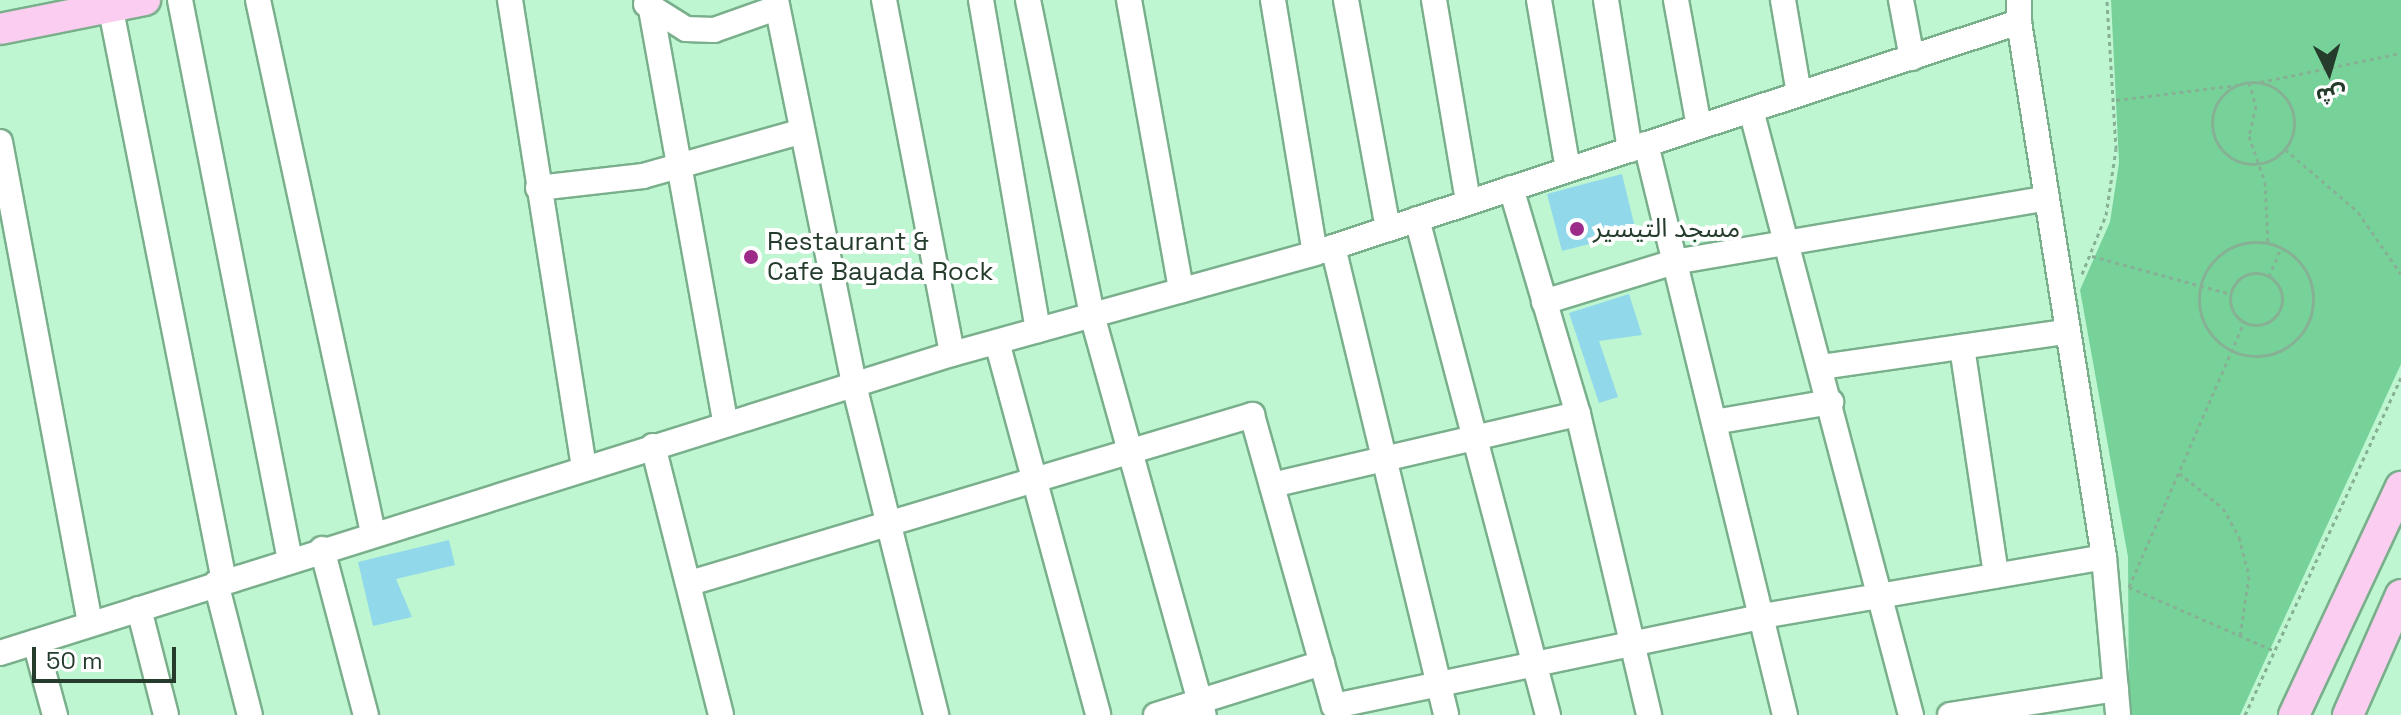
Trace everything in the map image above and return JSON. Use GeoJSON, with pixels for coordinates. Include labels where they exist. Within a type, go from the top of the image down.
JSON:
{"type":"FeatureCollection","features":[{"type":"Feature","properties":{"kind":"main road"},"geometry":{"type":"LineString","coordinates":[[0,29],[109,4],[145,0]]}},
{"type":"Feature","properties":{"kind":"main road"},"geometry":{"type":"LineString","coordinates":[[2294,715],[2401,487]]}},
{"type":"Feature","properties":{"kind":"main road"},"geometry":{"type":"LineString","coordinates":[[2348,715],[2401,595]]}},
{"type":"Feature","properties":{"kind":"street"},"geometry":{"type":"LineString","coordinates":[[180,0],[290,560]]}},
{"type":"Feature","properties":{"kind":"street"},"geometry":{"type":"LineString","coordinates":[[258,0],[373,533]]}},
{"type":"Feature","properties":{"kind":"street"},"geometry":{"type":"LineString","coordinates":[[510,0],[584,468]]}},
{"type":"Feature","properties":{"kind":"street"},"geometry":{"type":"LineString","coordinates":[[884,0],[952,354]]}},
{"type":"Feature","properties":{"kind":"street"},"geometry":{"type":"LineString","coordinates":[[981,0],[1038,330]]}},
{"type":"Feature","properties":{"kind":"street"},"geometry":{"type":"LineString","coordinates":[[1028,0],[1092,315],[1135,451],[1202,708]]}},
{"type":"Feature","properties":{"kind":"street"},"geometry":{"type":"LineString","coordinates":[[1129,0],[1181,290]]}},
{"type":"Feature","properties":{"kind":"street"},"geometry":{"type":"LineString","coordinates":[[1273,0],[1324,250],[1446,715]]}},
{"type":"Feature","properties":{"kind":"street"},"geometry":{"type":"LineString","coordinates":[[1346,0],[1388,229]]}},
{"type":"Feature","properties":{"kind":"street"},"geometry":{"type":"LineString","coordinates":[[1434,0],[1468,202]]}},
{"type":"Feature","properties":{"kind":"street"},"geometry":{"type":"LineString","coordinates":[[1539,0],[1568,170]]}},
{"type":"Feature","properties":{"kind":"street"},"geometry":{"type":"LineString","coordinates":[[1606,0],[1638,147],[1674,262],[1785,715]]}},
{"type":"Feature","properties":{"kind":"street"},"geometry":{"type":"LineString","coordinates":[[1676,0],[1699,127]]}},
{"type":"Feature","properties":{"kind":"street"},"geometry":{"type":"LineString","coordinates":[[1783,0],[1799,94]]}},
{"type":"Feature","properties":{"kind":"street"},"geometry":{"type":"LineString","coordinates":[[1901,0],[1912,58]]}},
{"type":"Feature","properties":{"kind":"street"},"geometry":{"type":"LineString","coordinates":[[109,4],[220,582],[250,715]]}},
{"type":"Feature","properties":{"kind":"street"},"geometry":{"type":"LineString","coordinates":[[647,5],[686,29],[714,30],[776,4],[854,385],[936,715]]}},
{"type":"Feature","properties":{"kind":"street"},"geometry":{"type":"LineString","coordinates":[[647,5],[726,424]]}},
{"type":"Feature","properties":{"kind":"street"},"geometry":{"type":"LineString","coordinates":[[0,653],[322,549],[952,354],[1324,250],[1912,58],[2019,11],[2043,199],[2065,332],[2104,557],[2119,595],[2118,715]]}},
{"type":"Feature","properties":{"kind":"street"},"geometry":{"type":"LineString","coordinates":[[1751,110],[1822,367],[1911,715]]}},
{"type":"Feature","properties":{"kind":"street"},"geometry":{"type":"LineString","coordinates":[[538,188],[677,166],[800,132]]}},
{"type":"Feature","properties":{"kind":"street"},"geometry":{"type":"LineString","coordinates":[[0,142],[90,624]]}},
{"type":"Feature","properties":{"kind":"street"},"geometry":{"type":"LineString","coordinates":[[1511,188],[1578,414],[1649,715]]}},
{"type":"Feature","properties":{"kind":"street"},"geometry":{"type":"LineString","coordinates":[[1544,302],[1674,262],[2043,199]]}},
{"type":"Feature","properties":{"kind":"street"},"geometry":{"type":"LineString","coordinates":[[1417,219],[1548,715]]}},
{"type":"Feature","properties":{"kind":"street"},"geometry":{"type":"LineString","coordinates":[[1822,367],[2065,332]]}},
{"type":"Feature","properties":{"kind":"street"},"geometry":{"type":"LineString","coordinates":[[997,342],[1098,715]]}},
{"type":"Feature","properties":{"kind":"street"},"geometry":{"type":"LineString","coordinates":[[1962,347],[1996,575]]}},
{"type":"Feature","properties":{"kind":"street"},"geometry":{"type":"LineString","coordinates":[[1714,422],[1831,402]]}},
{"type":"Feature","properties":{"kind":"street"},"geometry":{"type":"LineString","coordinates":[[1272,485],[1578,414]]}},
{"type":"Feature","properties":{"kind":"street"},"geometry":{"type":"LineString","coordinates":[[690,583],[1033,477],[1135,451],[1252,415],[1334,706],[1763,616],[2104,557]]}},
{"type":"Feature","properties":{"kind":"street"},"geometry":{"type":"LineString","coordinates":[[653,446],[721,715]]}},
{"type":"Feature","properties":{"kind":"street"},"geometry":{"type":"LineString","coordinates":[[322,549],[366,715]]}},
{"type":"Feature","properties":{"kind":"street"},"geometry":{"type":"LineString","coordinates":[[139,609],[166,715]]}},
{"type":"Feature","properties":{"kind":"street"},"geometry":{"type":"LineString","coordinates":[[35,642],[55,715]]}},
{"type":"Feature","properties":{"kind":"street"},"geometry":{"type":"LineString","coordinates":[[1156,715],[1202,708],[1322,663]]}},
{"type":"Feature","properties":{"kind":"street"},"geometry":{"type":"LineString","coordinates":[[1950,715],[2116,689]]}},
{"type":"Feature","properties":{"kind":"path"},"geometry":{"type":"LineString","coordinates":[[2080,278],[2106,215],[2116,100],[2107,0]]}},
{"type":"Feature","properties":{"kind":"path"},"geometry":{"type":"LineString","coordinates":[[2116,100],[2259,83],[2401,53]]}},
{"type":"Feature","properties":{"kind":"path"},"geometry":{"type":"LineString","coordinates":[[2249,82],[2256,106],[2249,136],[2261,163],[2268,243]]}},
{"type":"Feature","properties":{"kind":"path"},"geometry":{"type":"LineString","coordinates":[[2241,84],[2219,100],[2216,140],[2235,159],[2261,163],[2285,149],[2294,126],[2289,102],[2259,83]]}},
{"type":"Feature","properties":{"kind":"path"},"geometry":{"type":"LineString","coordinates":[[2285,149],[2358,212],[2401,274]]}},
{"type":"Feature","properties":{"kind":"path"},"geometry":{"type":"LineString","coordinates":[[2268,243],[2281,247],[2307,271],[2313,288],[2309,324],[2267,356],[2231,352],[2208,331],[2200,286],[2226,251],[2268,243]]}},
{"type":"Feature","properties":{"kind":"path"},"geometry":{"type":"LineString","coordinates":[[2269,277],[2281,247]]}},
{"type":"Feature","properties":{"kind":"path"},"geometry":{"type":"LineString","coordinates":[[2091,256],[2231,294]]}},
{"type":"Feature","properties":{"kind":"path"},"geometry":{"type":"LineString","coordinates":[[2231,294],[2245,276],[2269,277],[2280,288],[2279,312],[2260,325],[2244,322]]}},
{"type":"Feature","properties":{"kind":"path"},"geometry":{"type":"LineString","coordinates":[[2119,595],[2179,473],[2244,322],[2231,294]]}},
{"type":"Feature","properties":{"kind":"path"},"geometry":{"type":"LineString","coordinates":[[2245,715],[2401,377]]}},
{"type":"Feature","properties":{"kind":"path"},"geometry":{"type":"LineString","coordinates":[[2179,473],[2223,508],[2239,537],[2249,576],[2240,636]]}},
{"type":"Feature","properties":{"kind":"path"},"geometry":{"type":"LineString","coordinates":[[2119,595],[2126,573]]}},
{"type":"Feature","properties":{"kind":"path"},"geometry":{"type":"LineString","coordinates":[[2119,595],[2275,651]]}},
{"type":"Feature","properties":{"kind":"green space"},"geometry":{"type":"Polygon","coordinates":[[[2111,0],[2401,0],[2401,364],[2240,715],[2129,715],[2128,557],[2080,290],[2110,222],[2119,163],[2111,0]]]}},
{"type":"Feature","properties":{"kind":"building"},"geometry":{"type":"Polygon","coordinates":[[[1622,174],[1636,232],[1562,251],[1547,194],[1622,174]]]}},
{"type":"Feature","properties":{"kind":"building"},"geometry":{"type":"Polygon","coordinates":[[[1629,294],[1642,335],[1599,341],[1618,397],[1599,403],[1569,313],[1629,294]]]}},
{"type":"Feature","properties":{"kind":"building"},"geometry":{"type":"Polygon","coordinates":[[[449,540],[455,565],[396,579],[412,617],[373,626],[358,562],[449,540]]]}},
{"type":"Feature","properties":{"kind":"place","name":"مسجد التيسير"},"geometry":{"type":"Point","coordinates":[1577,229]}},
{"type":"Feature","properties":{"kind":"place","name":"Restaurant & Cafe Bayada Rock"},"geometry":{"type":"Point","coordinates":[751,257]}}]}
